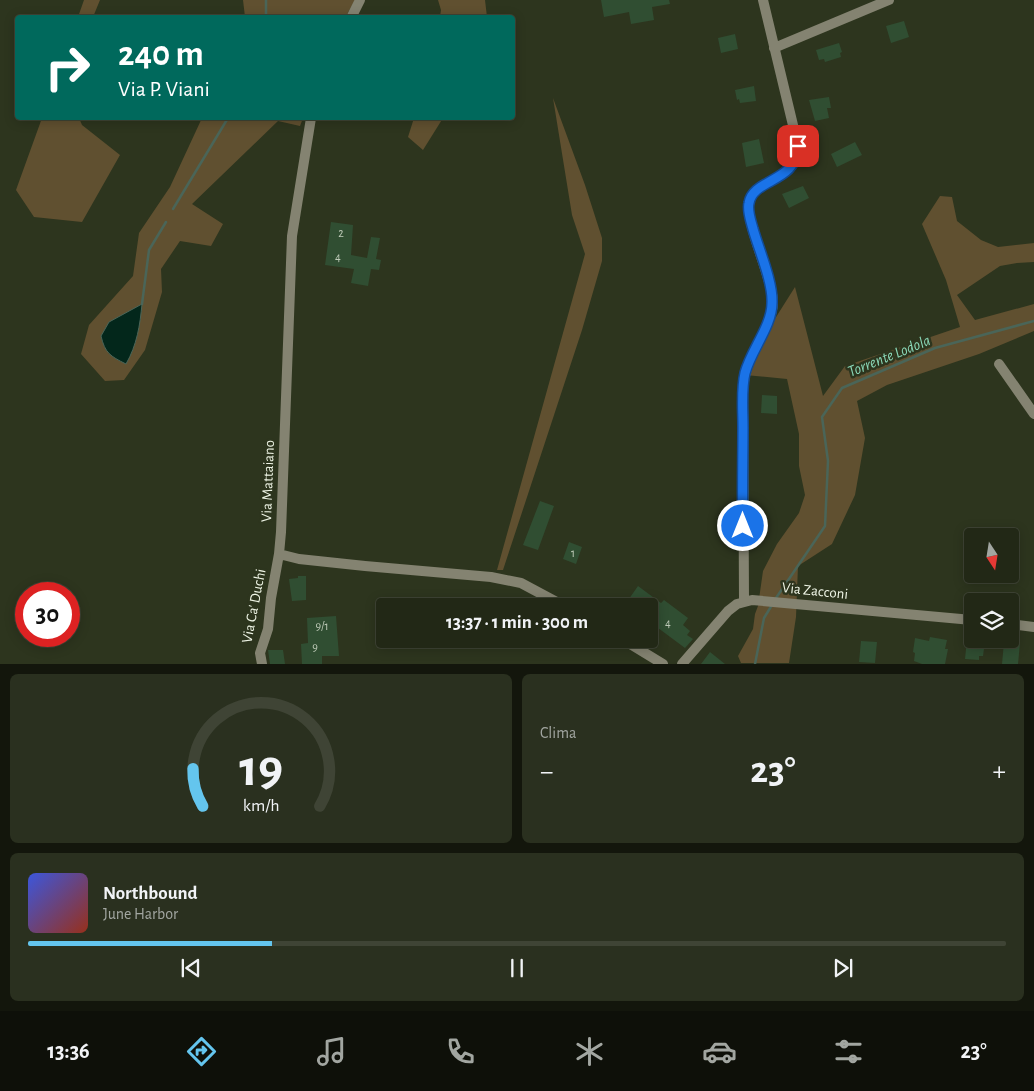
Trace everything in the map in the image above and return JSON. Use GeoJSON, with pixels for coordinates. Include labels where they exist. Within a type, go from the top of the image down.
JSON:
{"type":"FeatureCollection","features":[{"type":"Feature","properties":{"kind":"street"},"geometry":{"type":"LineString","coordinates":[[352,15],[360,0]]}},
{"type":"Feature","properties":{"kind":"street"},"geometry":{"type":"LineString","coordinates":[[682,664],[733,607],[748,601],[743,389],[748,364],[771,314],[772,303],[771,288],[751,222],[749,203],[750,197],[758,189],[790,168],[798,156],[798,146],[763,0]]}},
{"type":"Feature","properties":{"kind":"street"},"geometry":{"type":"LineString","coordinates":[[774,48],[889,0]]}},
{"type":"Feature","properties":{"kind":"street","name":"Via Mattaiano"},"geometry":{"type":"LineString","coordinates":[[279,554],[292,236],[311,120]]}},
{"type":"Feature","properties":{"kind":"street"},"geometry":{"type":"LineString","coordinates":[[999,364],[1034,414]]}},
{"type":"Feature","properties":{"kind":"street"},"geometry":{"type":"LineString","coordinates":[[279,554],[356,565],[491,577],[521,583],[549,598]]}},
{"type":"Feature","properties":{"kind":"street","name":"Via Ca' Duchi"},"geometry":{"type":"LineString","coordinates":[[262,664],[260,653],[268,629],[271,598],[279,554]]}},
{"type":"Feature","properties":{"kind":"street","name":"Via Zacconi"},"geometry":{"type":"LineString","coordinates":[[748,601],[964,619]]}},
{"type":"Feature","properties":{"kind":"street"},"geometry":{"type":"LineString","coordinates":[[1019,625],[1034,627]]}},
{"type":"Feature","properties":{"kind":"street"},"geometry":{"type":"LineString","coordinates":[[637,648],[663,664]]}},
{"type":"Feature","properties":{"kind":"shaded area"},"geometry":{"type":"Polygon","coordinates":[[[84,0],[100,0],[94,15],[79,15],[84,0]]]}},
{"type":"Feature","properties":{"kind":"shaded area"},"geometry":{"type":"Polygon","coordinates":[[[243,0],[355,0],[347,15],[245,15],[243,0]]]}},
{"type":"Feature","properties":{"kind":"shaded area"},"geometry":{"type":"Polygon","coordinates":[[[438,0],[485,0],[487,15],[440,15],[438,0]]]}},
{"type":"Feature","properties":{"kind":"shaded area"},"geometry":{"type":"Polygon","coordinates":[[[553,98],[602,238],[602,261],[582,330],[503,570],[497,570],[585,254],[572,215],[553,98]]]}},
{"type":"Feature","properties":{"kind":"shaded area"},"geometry":{"type":"Polygon","coordinates":[[[41,120],[80,120],[82,125],[120,155],[82,222],[34,217],[16,190],[41,120]]]}},
{"type":"Feature","properties":{"kind":"shaded area"},"geometry":{"type":"Polygon","coordinates":[[[201,120],[302,120],[300,126],[278,121],[192,204],[223,224],[211,246],[180,241],[161,269],[162,292],[145,350],[124,380],[105,381],[81,354],[89,325],[133,276],[139,233],[170,187],[201,120]]]}},
{"type":"Feature","properties":{"kind":"shaded area"},"geometry":{"type":"Polygon","coordinates":[[[413,120],[442,120],[423,150],[408,137],[413,120]]]}},
{"type":"Feature","properties":{"kind":"shaded area"},"geometry":{"type":"Polygon","coordinates":[[[940,196],[952,197],[957,221],[981,240],[998,247],[1034,243],[1034,262],[1000,266],[957,295],[975,320],[1034,304],[1034,331],[979,354],[887,385],[857,401],[865,438],[855,495],[832,544],[798,566],[796,617],[789,663],[741,663],[738,656],[753,629],[763,571],[777,544],[799,513],[805,495],[799,466],[799,434],[787,379],[745,375],[754,352],[795,287],[823,396],[845,366],[960,327],[946,280],[922,224],[940,196]]]}},
{"type":"Feature","properties":{"kind":"shaded area"},"geometry":{"type":"Polygon","coordinates":[[[142,304],[133,350],[126,364],[109,353],[104,346],[101,336],[109,322],[142,304]]]}},
{"type":"Feature","properties":{"kind":"building"},"geometry":{"type":"Polygon","coordinates":[[[601,0],[669,0],[670,4],[652,7],[654,20],[631,24],[629,12],[604,17],[601,0]]]}},
{"type":"Feature","properties":{"kind":"building"},"geometry":{"type":"Polygon","coordinates":[[[904,21],[909,37],[891,43],[886,26],[904,21]]]}},
{"type":"Feature","properties":{"kind":"building"},"geometry":{"type":"Polygon","coordinates":[[[735,34],[738,49],[721,53],[718,38],[735,34]]]}},
{"type":"Feature","properties":{"kind":"building"},"geometry":{"type":"Polygon","coordinates":[[[839,43],[842,52],[840,53],[841,57],[825,62],[824,59],[819,60],[816,50],[839,43]]]}},
{"type":"Feature","properties":{"kind":"building"},"geometry":{"type":"Polygon","coordinates":[[[754,86],[756,101],[740,103],[739,99],[737,100],[735,90],[754,86]]]}},
{"type":"Feature","properties":{"kind":"building"},"geometry":{"type":"Polygon","coordinates":[[[829,97],[831,108],[827,108],[829,118],[815,121],[809,100],[829,97]]]}},
{"type":"Feature","properties":{"kind":"building"},"geometry":{"type":"Polygon","coordinates":[[[759,139],[764,163],[746,167],[742,143],[759,139]]]}},
{"type":"Feature","properties":{"kind":"building"},"geometry":{"type":"Polygon","coordinates":[[[855,142],[862,155],[837,167],[831,154],[855,142]]]}},
{"type":"Feature","properties":{"kind":"building"},"geometry":{"type":"Polygon","coordinates":[[[803,186],[809,198],[789,208],[782,194],[803,186]]]}},
{"type":"Feature","properties":{"kind":"building"},"geometry":{"type":"Polygon","coordinates":[[[331,222],[353,225],[351,255],[367,258],[371,237],[380,238],[376,259],[381,260],[379,270],[371,269],[368,286],[351,283],[354,269],[325,265],[331,222]]]}},
{"type":"Feature","properties":{"kind":"building"},"geometry":{"type":"Polygon","coordinates":[[[762,395],[777,396],[777,414],[761,413],[762,395]]]}},
{"type":"Feature","properties":{"kind":"building"},"geometry":{"type":"Polygon","coordinates":[[[540,501],[554,506],[538,550],[523,545],[540,501]]]}},
{"type":"Feature","properties":{"kind":"building"},"geometry":{"type":"Polygon","coordinates":[[[569,542],[582,547],[576,564],[563,559],[569,542]]]}},
{"type":"Feature","properties":{"kind":"building"},"geometry":{"type":"Polygon","coordinates":[[[298,576],[306,576],[306,600],[292,601],[289,579],[298,578],[298,576]]]}},
{"type":"Feature","properties":{"kind":"building"},"geometry":{"type":"Polygon","coordinates":[[[638,586],[654,598],[630,598],[638,586]]]}},
{"type":"Feature","properties":{"kind":"building"},"geometry":{"type":"Polygon","coordinates":[[[664,600],[688,618],[683,625],[690,631],[687,635],[693,639],[685,648],[658,628],[658,601],[661,603],[664,600]]]}},
{"type":"Feature","properties":{"kind":"building"},"geometry":{"type":"Polygon","coordinates":[[[336,616],[339,656],[322,656],[322,664],[302,664],[301,644],[308,643],[307,618],[336,616]]]}},
{"type":"Feature","properties":{"kind":"building"},"geometry":{"type":"Polygon","coordinates":[[[930,637],[947,640],[945,649],[948,649],[945,664],[922,664],[914,661],[915,638],[929,641],[930,637]]]}},
{"type":"Feature","properties":{"kind":"building"},"geometry":{"type":"Polygon","coordinates":[[[861,641],[877,642],[875,663],[859,662],[861,641]]]}},
{"type":"Feature","properties":{"kind":"building"},"geometry":{"type":"Polygon","coordinates":[[[1020,643],[1018,664],[1002,664],[1003,648],[1019,648],[1020,643]]]}},
{"type":"Feature","properties":{"kind":"building"},"geometry":{"type":"Polygon","coordinates":[[[966,648],[984,648],[983,656],[979,656],[979,660],[965,659],[966,648]]]}},
{"type":"Feature","properties":{"kind":"building"},"geometry":{"type":"Polygon","coordinates":[[[268,650],[283,650],[285,664],[270,664],[268,650]]]}},
{"type":"Feature","properties":{"kind":"building"},"geometry":{"type":"Polygon","coordinates":[[[710,652],[725,664],[701,664],[710,652]]]}},
{"type":"Feature","properties":{"kind":"waterway"},"geometry":{"type":"LineString","coordinates":[[266,0],[266,15]]}},
{"type":"Feature","properties":{"kind":"waterway"},"geometry":{"type":"LineString","coordinates":[[173,209],[227,120]]}},
{"type":"Feature","properties":{"kind":"waterway"},"geometry":{"type":"LineString","coordinates":[[142,304],[149,250],[166,222]]}},
{"type":"Feature","properties":{"kind":"waterway","name":"Torrente Lodola"},"geometry":{"type":"LineString","coordinates":[[776,598],[825,526],[828,461],[822,417],[842,388],[935,348],[1034,321]]}},
{"type":"Feature","properties":{"kind":"waterway","name":"Torrente Lodola"},"geometry":{"type":"LineString","coordinates":[[755,664],[764,618],[772,605]]}},
{"type":"Feature","properties":{"kind":"route"},"geometry":{"type":"LineString","coordinates":[[743,526],[743,389],[748,364],[771,314],[772,303],[771,288],[748,208],[750,197],[758,189],[782,174],[795,163],[798,156],[798,146]]}}]}
